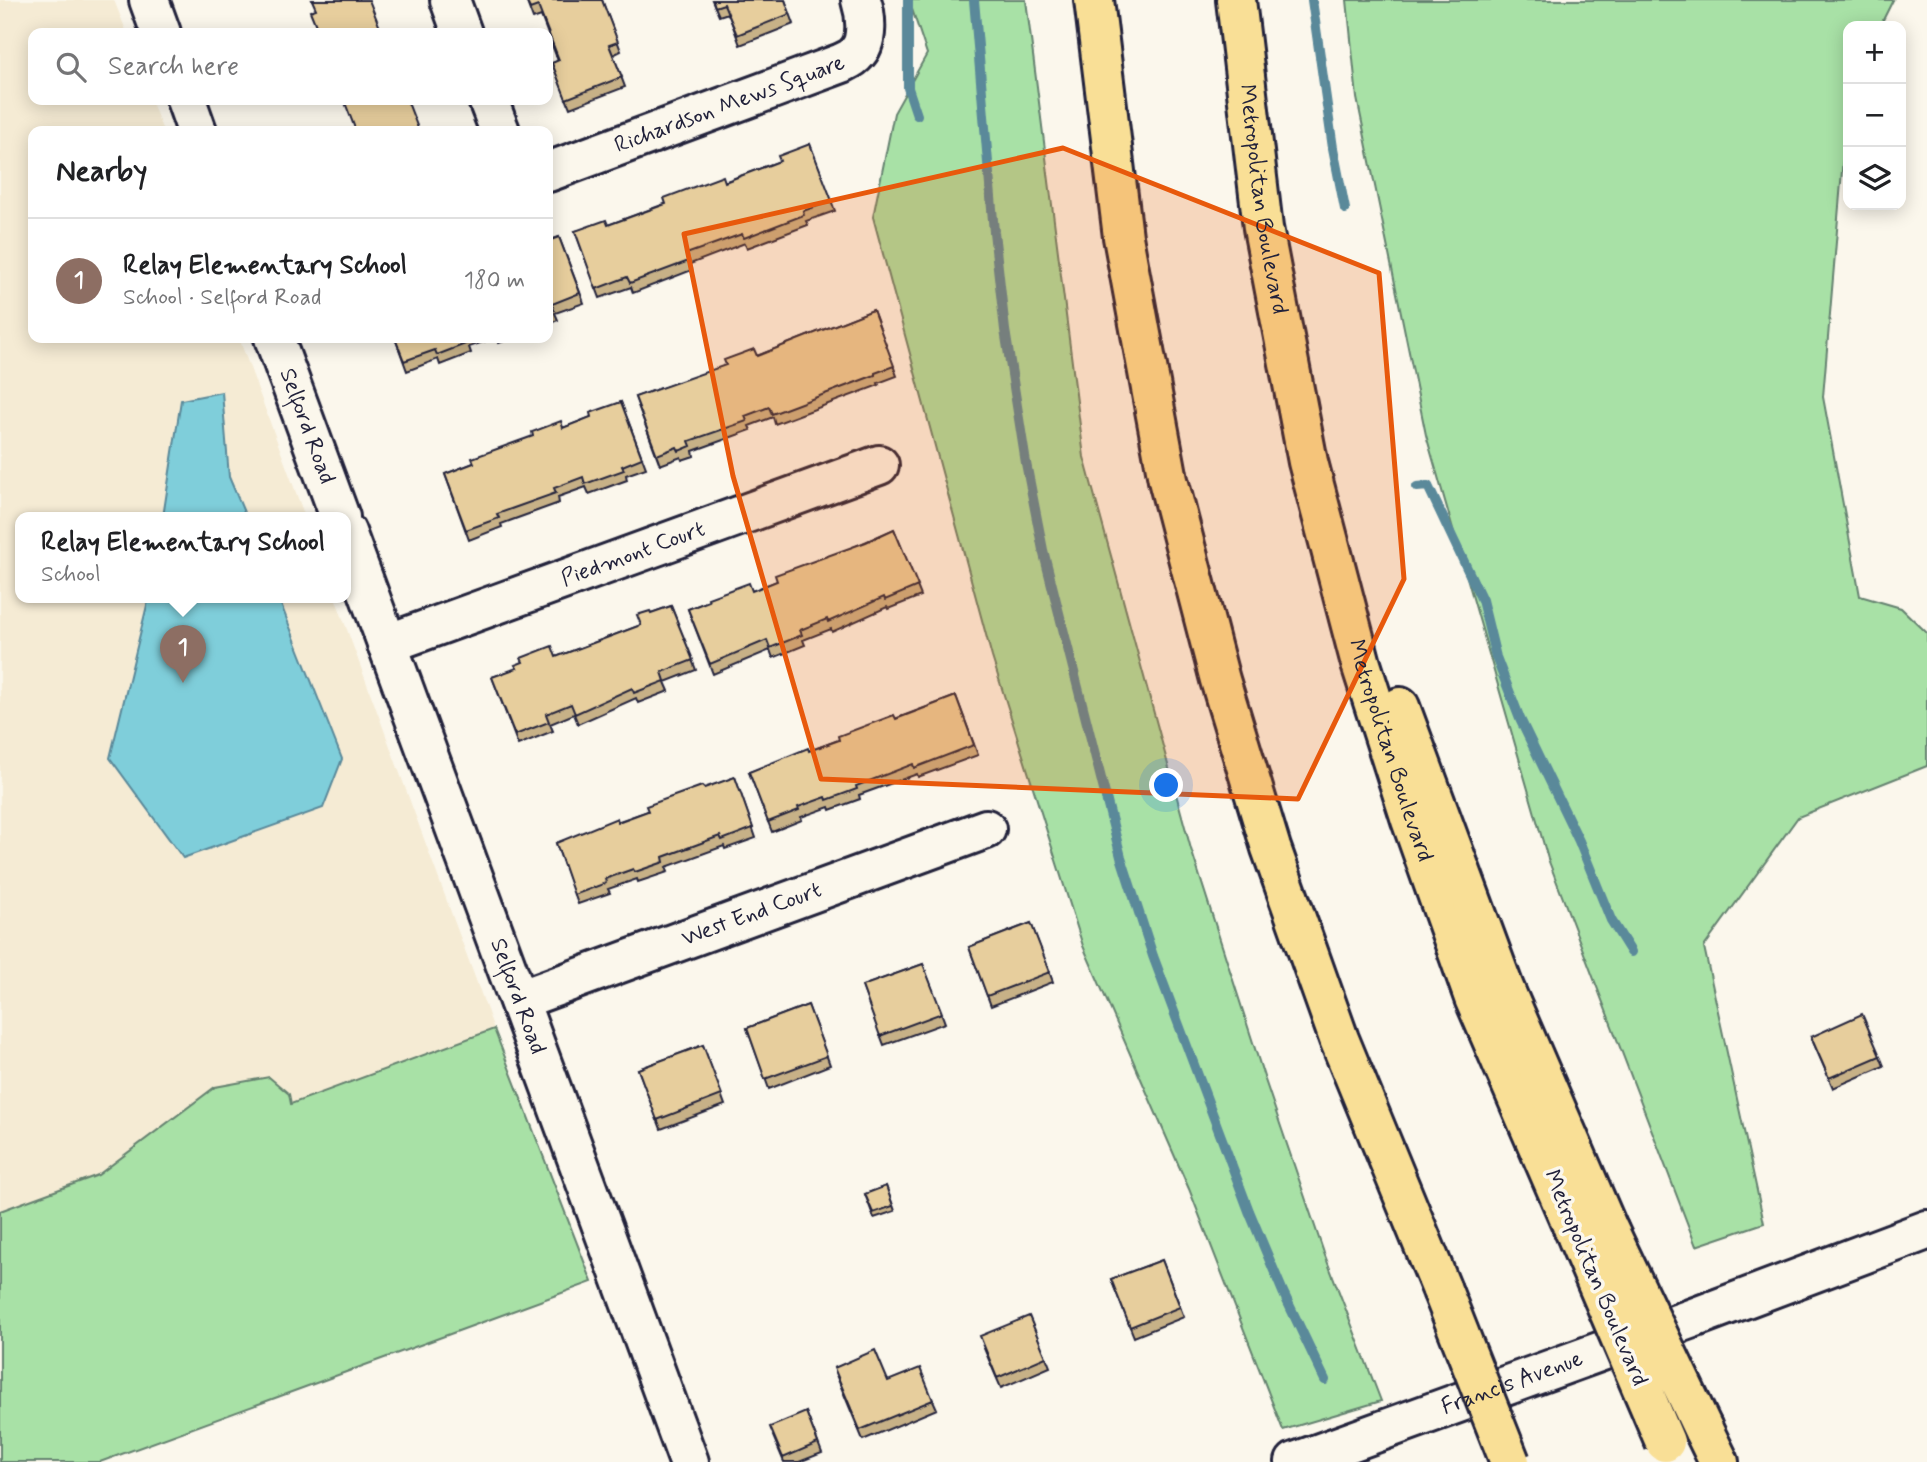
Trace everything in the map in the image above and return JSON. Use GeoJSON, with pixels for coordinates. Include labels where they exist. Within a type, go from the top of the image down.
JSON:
{"type":"FeatureCollection","features":[{"type":"Feature","properties":{"kind":"highway"},"geometry":{"type":"LineString","coordinates":[[1094,0],[1123,237],[1168,480],[1220,680],[1271,848],[1339,1039],[1510,1462]]}},
{"type":"Feature","properties":{"kind":"highway","name":"Metropolitan Boulevard"},"geometry":{"type":"LineString","coordinates":[[1236,0],[1263,228],[1308,462],[1362,664],[1415,833],[1474,998],[1593,1234],[1670,1452]]}},
{"type":"Feature","properties":{"kind":"highway"},"geometry":{"type":"LineString","coordinates":[[1593,1234],[1711,1445]]}},
{"type":"Feature","properties":{"kind":"street"},"geometry":{"type":"LineString","coordinates":[[149,0],[159,28]]}},
{"type":"Feature","properties":{"kind":"street"},"geometry":{"type":"LineString","coordinates":[[450,0],[460,28]]}},
{"type":"Feature","properties":{"kind":"street","name":"Richardson Mews Square"},"geometry":{"type":"LineString","coordinates":[[553,170],[842,64],[858,53],[865,36],[865,10],[861,0]]}},
{"type":"Feature","properties":{"kind":"street"},"geometry":{"type":"LineString","coordinates":[[188,105],[195,126]]}},
{"type":"Feature","properties":{"kind":"street"},"geometry":{"type":"LineString","coordinates":[[490,105],[498,126]]}},
{"type":"Feature","properties":{"kind":"street","name":"Selford Road"},"geometry":{"type":"LineString","coordinates":[[276,343],[338,512]]}},
{"type":"Feature","properties":{"kind":"street","name":"Piedmont Court"},"geometry":{"type":"LineString","coordinates":[[387,644],[879,465]]}},
{"type":"Feature","properties":{"kind":"street","name":"Selford Road"},"geometry":{"type":"LineString","coordinates":[[351,546],[690,1462]]}},
{"type":"Feature","properties":{"kind":"street","name":"West End Court"},"geometry":{"type":"LineString","coordinates":[[519,1000],[986,829]]}},
{"type":"Feature","properties":{"kind":"street","name":"Francis Avenue"},"geometry":{"type":"LineString","coordinates":[[1295,1462],[1927,1230]]}},
{"type":"Feature","properties":{"kind":"highlighted area"},"geometry":{"type":"Polygon","coordinates":[[[1063,148],[1379,273],[1404,579],[1298,799],[821,779],[733,476],[684,234],[1063,148]]]}},
{"type":"Feature","properties":{"kind":"shaded area"},"geometry":{"type":"Polygon","coordinates":[[[0,0],[114,0],[125,28],[28,28],[28,105],[153,105],[161,126],[28,126],[28,343],[241,343],[303,512],[15,512],[15,603],[337,603],[494,1029],[0,1211],[0,0]]]}},
{"type":"Feature","properties":{"kind":"green space"},"geometry":{"type":"Polygon","coordinates":[[[909,0],[1026,0],[1084,457],[1191,849],[1324,1253],[1381,1401],[1283,1430],[1189,1189],[1083,946],[992,657],[873,217],[894,113],[927,54],[909,0]]]}},
{"type":"Feature","properties":{"kind":"green space"},"geometry":{"type":"Polygon","coordinates":[[[1347,0],[1893,0],[1882,21],[1843,21],[1843,159],[1823,397],[1860,596],[1901,608],[1927,633],[1927,766],[1798,817],[1704,947],[1764,1223],[1696,1246],[1548,859],[1426,435],[1357,98],[1347,0]]]}},
{"type":"Feature","properties":{"kind":"green space"},"geometry":{"type":"Polygon","coordinates":[[[494,1029],[592,1282],[100,1462],[0,1462],[0,1211],[98,1175],[215,1087],[269,1077],[289,1094],[291,1104],[494,1029]]]}},
{"type":"Feature","properties":{"kind":"water"},"geometry":{"type":"Polygon","coordinates":[[[222,392],[229,477],[244,512],[164,512],[181,400],[222,392]]]}},
{"type":"Feature","properties":{"kind":"water"},"geometry":{"type":"Polygon","coordinates":[[[148,603],[280,603],[342,759],[323,808],[183,858],[110,758],[148,603]]]}},
{"type":"Feature","properties":{"kind":"building"},"geometry":{"type":"Polygon","coordinates":[[[312,0],[369,0],[380,28],[317,28],[310,11],[316,9],[312,0]]]}},
{"type":"Feature","properties":{"kind":"building"},"geometry":{"type":"Polygon","coordinates":[[[526,0],[602,0],[618,42],[609,45],[622,77],[566,99],[553,66],[553,63],[559,60],[553,45],[553,28],[547,28],[538,6],[530,9],[526,0]]]}},
{"type":"Feature","properties":{"kind":"building"},"geometry":{"type":"Polygon","coordinates":[[[713,0],[785,0],[790,14],[737,35],[724,4],[715,7],[713,0]]]}},
{"type":"Feature","properties":{"kind":"building"},"geometry":{"type":"Polygon","coordinates":[[[346,105],[409,105],[417,126],[354,126],[346,105]]]}},
{"type":"Feature","properties":{"kind":"building"},"geometry":{"type":"Polygon","coordinates":[[[810,144],[832,201],[744,238],[742,234],[686,254],[689,261],[630,283],[627,277],[596,289],[575,231],[606,220],[608,225],[666,204],[664,198],[723,176],[725,182],[780,161],[778,156],[810,144]]]}},
{"type":"Feature","properties":{"kind":"building"},"geometry":{"type":"Polygon","coordinates":[[[559,237],[580,293],[553,304],[553,239],[559,237]]]}},
{"type":"Feature","properties":{"kind":"building"},"geometry":{"type":"Polygon","coordinates":[[[873,310],[894,366],[772,414],[769,407],[745,416],[747,421],[689,441],[691,446],[679,451],[677,447],[657,455],[635,397],[726,365],[724,360],[754,349],[757,356],[873,310]]]}},
{"type":"Feature","properties":{"kind":"building"},"geometry":{"type":"Polygon","coordinates":[[[397,343],[468,343],[437,355],[435,350],[404,361],[397,343]]]}},
{"type":"Feature","properties":{"kind":"building"},"geometry":{"type":"Polygon","coordinates":[[[621,402],[642,458],[622,466],[624,470],[585,484],[583,477],[554,488],[556,493],[497,514],[499,518],[466,530],[445,474],[474,463],[472,458],[533,436],[532,432],[561,421],[563,428],[591,417],[590,413],[621,402]]]}},
{"type":"Feature","properties":{"kind":"building"},"geometry":{"type":"Polygon","coordinates":[[[894,529],[918,586],[885,600],[884,597],[828,622],[827,619],[800,630],[802,635],[770,648],[767,640],[710,664],[688,609],[709,601],[708,598],[749,583],[752,591],[777,581],[775,575],[894,529]]]}},
{"type":"Feature","properties":{"kind":"building"},"geometry":{"type":"Polygon","coordinates":[[[671,606],[693,660],[662,672],[665,681],[634,693],[632,688],[575,714],[571,704],[546,714],[549,722],[515,735],[492,677],[517,668],[515,665],[523,662],[521,658],[552,646],[556,657],[641,625],[637,615],[671,606]]]}},
{"type":"Feature","properties":{"kind":"building"},"geometry":{"type":"Polygon","coordinates":[[[956,696],[974,745],[914,768],[913,764],[856,786],[857,789],[798,807],[799,810],[768,822],[749,772],[808,748],[809,751],[839,740],[838,736],[894,715],[896,719],[956,696]]]}},
{"type":"Feature","properties":{"kind":"building"},"geometry":{"type":"Polygon","coordinates":[[[735,777],[753,828],[722,840],[720,836],[663,857],[664,862],[605,879],[606,883],[574,895],[556,843],[617,818],[618,822],[648,811],[646,806],[735,777]]]}},
{"type":"Feature","properties":{"kind":"building"},"geometry":{"type":"Polygon","coordinates":[[[1031,923],[1050,972],[987,996],[969,947],[1031,923]]]}},
{"type":"Feature","properties":{"kind":"building"},"geometry":{"type":"Polygon","coordinates":[[[923,964],[942,1013],[880,1036],[862,986],[923,964]]]}},
{"type":"Feature","properties":{"kind":"building"},"geometry":{"type":"Polygon","coordinates":[[[808,1005],[827,1056],[765,1079],[747,1028],[808,1005]]]}},
{"type":"Feature","properties":{"kind":"building"},"geometry":{"type":"Polygon","coordinates":[[[1862,1014],[1880,1056],[1829,1078],[1811,1037],[1862,1014]]]}},
{"type":"Feature","properties":{"kind":"building"},"geometry":{"type":"Polygon","coordinates":[[[703,1045],[722,1095],[657,1120],[638,1069],[703,1045]]]}},
{"type":"Feature","properties":{"kind":"building"},"geometry":{"type":"Polygon","coordinates":[[[886,1186],[893,1206],[873,1213],[865,1194],[886,1186]]]}},
{"type":"Feature","properties":{"kind":"building"},"geometry":{"type":"Polygon","coordinates":[[[1162,1260],[1180,1307],[1130,1327],[1111,1279],[1162,1260]]]}},
{"type":"Feature","properties":{"kind":"building"},"geometry":{"type":"Polygon","coordinates":[[[1029,1316],[1046,1357],[997,1378],[980,1336],[1029,1316]]]}},
{"type":"Feature","properties":{"kind":"building"},"geometry":{"type":"Polygon","coordinates":[[[875,1350],[888,1381],[920,1368],[933,1400],[860,1430],[834,1368],[875,1350]]]}},
{"type":"Feature","properties":{"kind":"building"},"geometry":{"type":"Polygon","coordinates":[[[806,1412],[818,1443],[783,1458],[770,1427],[806,1412]]]}},
{"type":"Feature","properties":{"kind":"waterway"},"geometry":{"type":"LineString","coordinates":[[908,0],[908,88],[917,115]]}},
{"type":"Feature","properties":{"kind":"waterway"},"geometry":{"type":"LineString","coordinates":[[974,0],[1005,330],[1026,463],[1043,550],[1121,857],[1153,956],[1249,1211],[1283,1292],[1325,1380]]}},
{"type":"Feature","properties":{"kind":"waterway"},"geometry":{"type":"LineString","coordinates":[[1312,0],[1333,148],[1345,209]]}},
{"type":"Feature","properties":{"kind":"waterway"},"geometry":{"type":"LineString","coordinates":[[1417,487],[1428,486],[1482,600],[1496,657],[1520,719],[1579,841],[1611,920],[1631,952]]}},
{"type":"Feature","properties":{"kind":"place","name":"Relay Elementary School"},"geometry":{"type":"Point","coordinates":[183,683]}}]}
